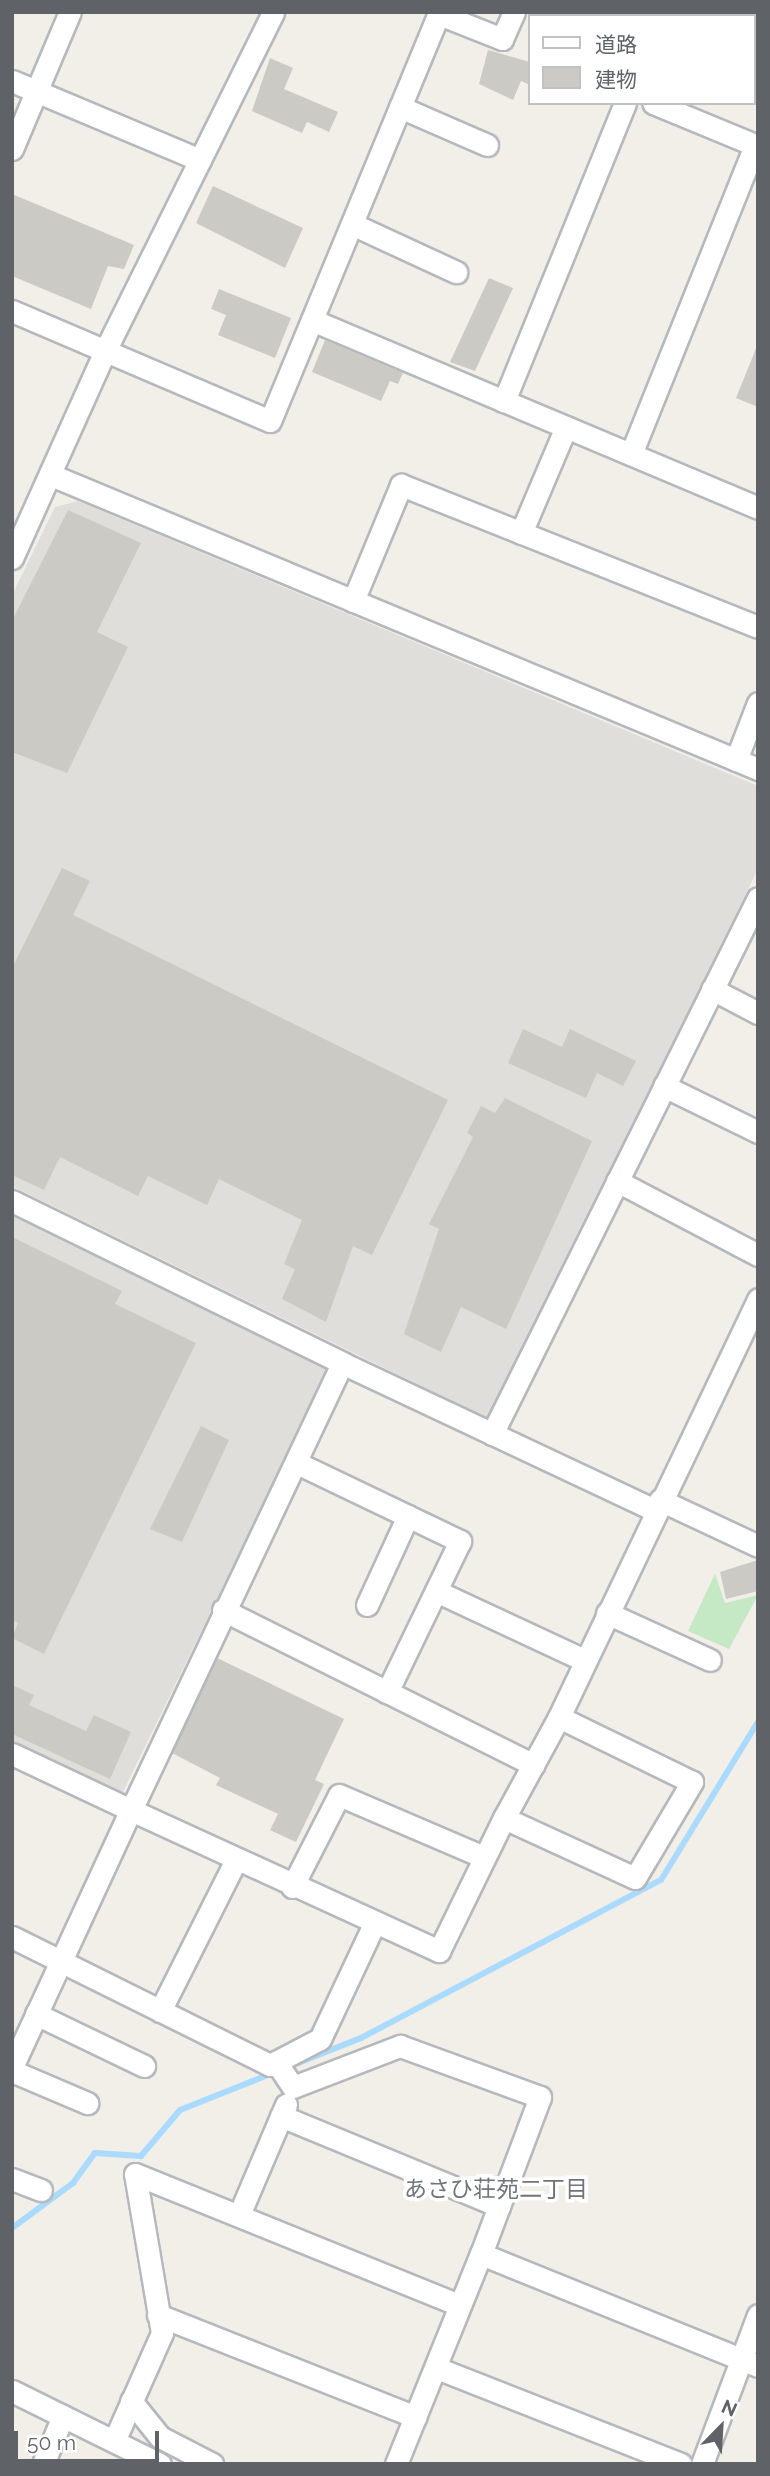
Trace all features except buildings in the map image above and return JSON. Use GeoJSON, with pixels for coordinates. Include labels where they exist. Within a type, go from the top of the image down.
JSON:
{"type":"FeatureCollection","features":[{"type":"Feature","properties":{"kind":"street"},"geometry":{"type":"LineString","coordinates":[[12,149],[70,12]]}},
{"type":"Feature","properties":{"kind":"street"},"geometry":{"type":"LineString","coordinates":[[12,558],[106,349],[273,12]]}},
{"type":"Feature","properties":{"kind":"street"},"geometry":{"type":"LineString","coordinates":[[12,311],[270,421],[439,13],[502,39],[514,12]]}},
{"type":"Feature","properties":{"kind":"street"},"geometry":{"type":"LineString","coordinates":[[12,81],[200,160]]}},
{"type":"Feature","properties":{"kind":"street"},"geometry":{"type":"LineString","coordinates":[[504,401],[624,105]]}},
{"type":"Feature","properties":{"kind":"street"},"geometry":{"type":"LineString","coordinates":[[631,454],[755,145],[658,105]]}},
{"type":"Feature","properties":{"kind":"street"},"geometry":{"type":"LineString","coordinates":[[400,107],[487,145]]}},
{"type":"Feature","properties":{"kind":"street"},"geometry":{"type":"LineString","coordinates":[[352,224],[456,272]]}},
{"type":"Feature","properties":{"kind":"street"},"geometry":{"type":"LineString","coordinates":[[312,320],[758,508]]}},
{"type":"Feature","properties":{"kind":"street"},"geometry":{"type":"LineString","coordinates":[[521,533],[566,427]]}},
{"type":"Feature","properties":{"kind":"street"},"geometry":{"type":"LineString","coordinates":[[51,475],[758,769]]}},
{"type":"Feature","properties":{"kind":"street"},"geometry":{"type":"LineString","coordinates":[[353,601],[401,485],[758,627]]}},
{"type":"Feature","properties":{"kind":"street"},"geometry":{"type":"LineString","coordinates":[[736,760],[758,703]]}},
{"type":"Feature","properties":{"kind":"street"},"geometry":{"type":"LineString","coordinates":[[492,1434],[758,898]]}},
{"type":"Feature","properties":{"kind":"street"},"geometry":{"type":"LineString","coordinates":[[712,989],[758,1013]]}},
{"type":"Feature","properties":{"kind":"street"},"geometry":{"type":"LineString","coordinates":[[664,1086],[758,1132]]}},
{"type":"Feature","properties":{"kind":"street"},"geometry":{"type":"LineString","coordinates":[[617,1181],[758,1255]]}},
{"type":"Feature","properties":{"kind":"street"},"geometry":{"type":"LineString","coordinates":[[12,1201],[492,1434],[758,1546]]}},
{"type":"Feature","properties":{"kind":"street"},"geometry":{"type":"LineString","coordinates":[[12,1754],[292,1887],[439,1951],[503,1818],[559,1717],[657,1505],[758,1299]]}},
{"type":"Feature","properties":{"kind":"street"},"geometry":{"type":"LineString","coordinates":[[87,2103],[12,2069],[223,1610],[297,1463],[342,1363]]}},
{"type":"Feature","properties":{"kind":"street"},"geometry":{"type":"LineString","coordinates":[[297,1463],[460,1541],[387,1692]]}},
{"type":"Feature","properties":{"kind":"street"},"geometry":{"type":"LineString","coordinates":[[367,1605],[408,1516]]}},
{"type":"Feature","properties":{"kind":"street"},"geometry":{"type":"LineString","coordinates":[[436,1591],[584,1660]]}},
{"type":"Feature","properties":{"kind":"street"},"geometry":{"type":"LineString","coordinates":[[223,1610],[534,1765]]}},
{"type":"Feature","properties":{"kind":"street"},"geometry":{"type":"LineString","coordinates":[[607,1613],[710,1660]]}},
{"type":"Feature","properties":{"kind":"street"},"geometry":{"type":"LineString","coordinates":[[503,1818],[635,1878],[692,1782],[559,1717]]}},
{"type":"Feature","properties":{"kind":"street"},"geometry":{"type":"LineString","coordinates":[[292,1887],[339,1795],[484,1857]]}},
{"type":"Feature","properties":{"kind":"street"},"geometry":{"type":"LineString","coordinates":[[160,2011],[236,1860]]}},
{"type":"Feature","properties":{"kind":"street"},"geometry":{"type":"LineString","coordinates":[[12,1937],[270,2065],[320,2039],[374,1924]]}},
{"type":"Feature","properties":{"kind":"street"},"geometry":{"type":"LineString","coordinates":[[37,2014],[144,2066]]}},
{"type":"Feature","properties":{"kind":"street"},"geometry":{"type":"LineString","coordinates":[[292,2085],[400,2046],[540,2097],[437,2368],[397,2464]]}},
{"type":"Feature","properties":{"kind":"street"},"geometry":{"type":"LineString","coordinates":[[276,2063],[292,2085]]}},
{"type":"Feature","properties":{"kind":"street"},"geometry":{"type":"LineString","coordinates":[[239,2215],[292,2085]]}},
{"type":"Feature","properties":{"kind":"street"},"geometry":{"type":"LineString","coordinates":[[281,2116],[499,2206]]}},
{"type":"Feature","properties":{"kind":"street"},"geometry":{"type":"LineString","coordinates":[[115,2439],[162,2333],[135,2174],[460,2305]]}},
{"type":"Feature","properties":{"kind":"street"},"geometry":{"type":"LineString","coordinates":[[12,2179],[41,2190]]}},
{"type":"Feature","properties":{"kind":"street"},"geometry":{"type":"LineString","coordinates":[[481,2254],[749,2363]]}},
{"type":"Feature","properties":{"kind":"street"},"geometry":{"type":"LineString","coordinates":[[158,2315],[416,2417]]}},
{"type":"Feature","properties":{"kind":"street"},"geometry":{"type":"LineString","coordinates":[[702,2464],[749,2363],[758,2315]]}},
{"type":"Feature","properties":{"kind":"street"},"geometry":{"type":"LineString","coordinates":[[437,2368],[681,2464]]}},
{"type":"Feature","properties":{"kind":"street"},"geometry":{"type":"LineString","coordinates":[[12,2391],[115,2439],[160,2464]]}},
{"type":"Feature","properties":{"kind":"street"},"geometry":{"type":"LineString","coordinates":[[131,2401],[160,2437],[212,2464]]}},
{"type":"Feature","properties":{"kind":"street"},"geometry":{"type":"LineString","coordinates":[[43,2464],[63,2416]]}},
{"type":"Feature","properties":{"kind":"shaded area"},"geometry":{"type":"Polygon","coordinates":[[[78,501],[758,786],[758,869],[489,1419],[12,1186],[12,595],[55,507],[78,501]]]}},
{"type":"Feature","properties":{"kind":"shaded area"},"geometry":{"type":"Polygon","coordinates":[[[12,1214],[329,1369],[120,1798],[12,1745],[12,1214]]]}},
{"type":"Feature","properties":{"kind":"green space"},"geometry":{"type":"Polygon","coordinates":[[[715,1574],[725,1603],[758,1595],[729,1649],[688,1631],[715,1574]]]}},
{"type":"Feature","properties":{"kind":"waterway"},"geometry":{"type":"LineString","coordinates":[[12,2228],[73,2183],[95,2153],[141,2156],[180,2110],[361,2038],[661,1880],[758,1722]]}},
{"type":"Feature","properties":{"kind":"district","name":"あさひ荘苑二丁目"},"geometry":{"type":"Point","coordinates":[496,2189]}}]}
